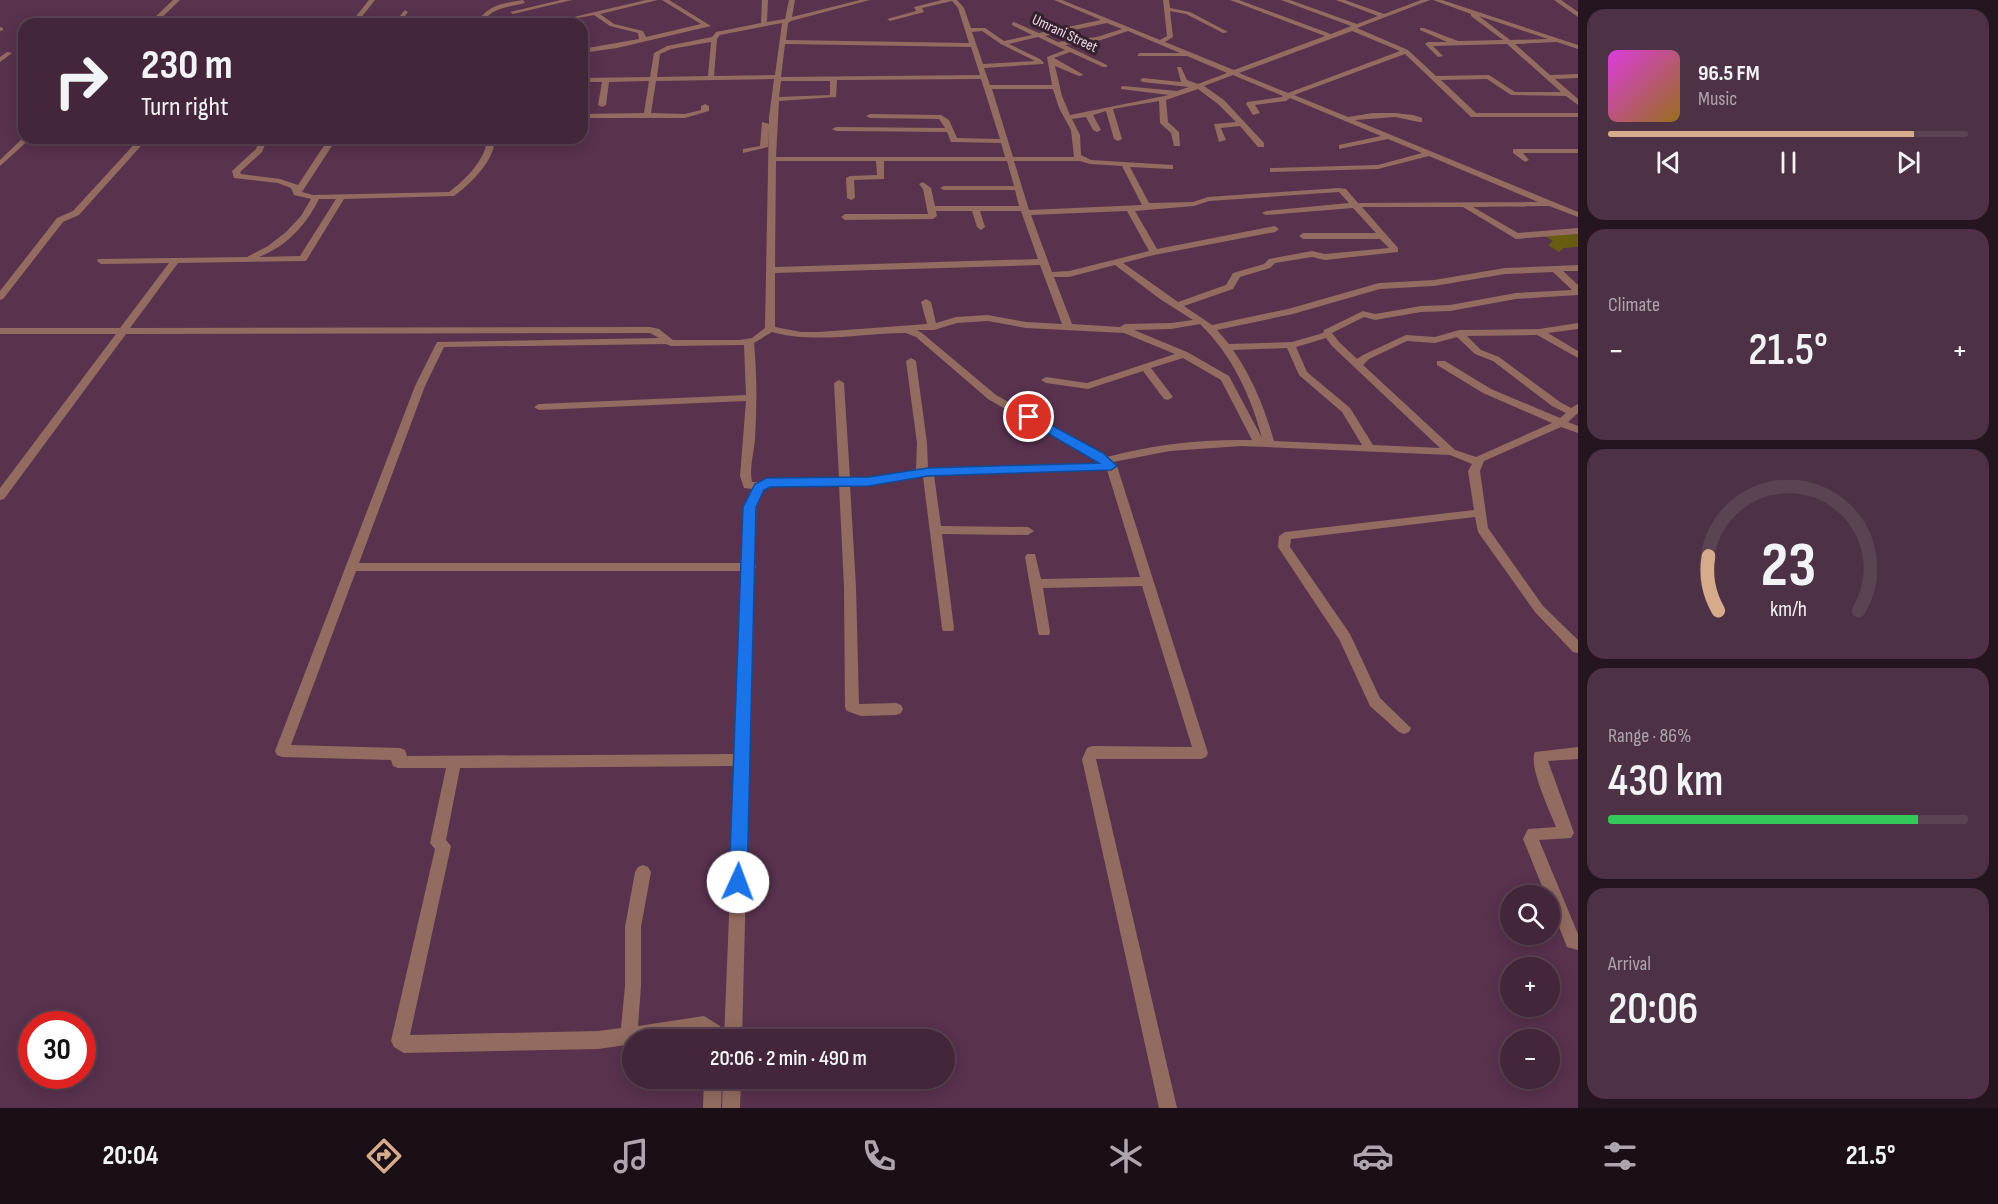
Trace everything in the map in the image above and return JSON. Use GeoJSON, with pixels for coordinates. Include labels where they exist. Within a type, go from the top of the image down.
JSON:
{"type":"FeatureCollection","features":[{"type":"Feature","properties":{"kind":"street"},"geometry":{"type":"LineString","coordinates":[[158,18],[177,0]]}},
{"type":"Feature","properties":{"kind":"street"},"geometry":{"type":"LineString","coordinates":[[358,18],[372,0]]}},
{"type":"Feature","properties":{"kind":"street"},"geometry":{"type":"LineString","coordinates":[[483,18],[496,8],[531,0]]}},
{"type":"Feature","properties":{"kind":"street"},"geometry":{"type":"LineString","coordinates":[[574,18],[655,0]]}},
{"type":"Feature","properties":{"kind":"street"},"geometry":{"type":"LineString","coordinates":[[665,0],[706,25],[716,36],[711,77]]}},
{"type":"Feature","properties":{"kind":"street"},"geometry":{"type":"LineString","coordinates":[[764,26],[765,0]]}},
{"type":"Feature","properties":{"kind":"street"},"geometry":{"type":"LineString","coordinates":[[770,329],[774,99],[782,42],[792,0]]}},
{"type":"Feature","properties":{"kind":"street"},"geometry":{"type":"LineString","coordinates":[[647,115],[657,53],[663,49],[867,0]]}},
{"type":"Feature","properties":{"kind":"street"},"geometry":{"type":"LineString","coordinates":[[890,19],[922,11],[916,8],[949,0]]}},
{"type":"Feature","properties":{"kind":"street"},"geometry":{"type":"LineString","coordinates":[[954,0],[961,8],[1005,141],[1025,211],[1068,327]]}},
{"type":"Feature","properties":{"kind":"street"},"geometry":{"type":"LineString","coordinates":[[1057,0],[1578,214]]}},
{"type":"Feature","properties":{"kind":"street"},"geometry":{"type":"LineString","coordinates":[[1160,43],[1170,37],[1166,0]]}},
{"type":"Feature","properties":{"kind":"street"},"geometry":{"type":"LineString","coordinates":[[1233,0],[1330,36]]}},
{"type":"Feature","properties":{"kind":"street"},"geometry":{"type":"LineString","coordinates":[[1284,0],[1354,27],[1406,51],[1474,114],[1480,116],[1578,115]]}},
{"type":"Feature","properties":{"kind":"street"},"geometry":{"type":"LineString","coordinates":[[1339,0],[1384,16]]}},
{"type":"Feature","properties":{"kind":"street"},"geometry":{"type":"LineString","coordinates":[[1400,0],[1415,5]]}},
{"type":"Feature","properties":{"kind":"street"},"geometry":{"type":"LineString","coordinates":[[1070,117],[1089,116],[1109,108],[1162,99],[1427,0]]}},
{"type":"Feature","properties":{"kind":"street"},"geometry":{"type":"LineString","coordinates":[[1436,0],[1578,46]]}},
{"type":"Feature","properties":{"kind":"street"},"geometry":{"type":"LineString","coordinates":[[1557,0],[1578,15]]}},
{"type":"Feature","properties":{"kind":"street"},"geometry":{"type":"LineString","coordinates":[[513,12],[567,1],[583,15]]}},
{"type":"Feature","properties":{"kind":"street"},"geometry":{"type":"LineString","coordinates":[[1168,9],[1184,11],[1225,32]]}},
{"type":"Feature","properties":{"kind":"street"},"geometry":{"type":"LineString","coordinates":[[1470,10],[1578,103]]}},
{"type":"Feature","properties":{"kind":"street"},"geometry":{"type":"LineString","coordinates":[[400,18],[405,12]]}},
{"type":"Feature","properties":{"kind":"street"},"geometry":{"type":"LineString","coordinates":[[595,13],[612,25],[641,32],[643,40]]}},
{"type":"Feature","properties":{"kind":"street"},"geometry":{"type":"LineString","coordinates":[[1003,43],[1107,21]]}},
{"type":"Feature","properties":{"kind":"street","name":"Umrani Street"},"geometry":{"type":"LineString","coordinates":[[1014,24],[1105,66]]}},
{"type":"Feature","properties":{"kind":"street"},"geometry":{"type":"LineString","coordinates":[[588,50],[706,25]]}},
{"type":"Feature","properties":{"kind":"street"},"geometry":{"type":"LineString","coordinates":[[968,30],[983,29],[1003,43],[1038,60],[1038,63]]}},
{"type":"Feature","properties":{"kind":"street"},"geometry":{"type":"LineString","coordinates":[[1422,29],[1457,44]]}},
{"type":"Feature","properties":{"kind":"street"},"geometry":{"type":"LineString","coordinates":[[1058,44],[1098,39],[1129,30]]}},
{"type":"Feature","properties":{"kind":"street"},"geometry":{"type":"LineString","coordinates":[[1440,56],[1428,44],[1510,44],[1559,40]]}},
{"type":"Feature","properties":{"kind":"street"},"geometry":{"type":"LineString","coordinates":[[782,42],[973,45]]}},
{"type":"Feature","properties":{"kind":"street"},"geometry":{"type":"LineString","coordinates":[[1071,50],[1050,57],[1064,109],[1070,117],[1079,140],[1077,156],[1081,159]]}},
{"type":"Feature","properties":{"kind":"street"},"geometry":{"type":"LineString","coordinates":[[1257,113],[1250,104],[1286,99],[1286,96],[1406,51]]}},
{"type":"Feature","properties":{"kind":"street"},"geometry":{"type":"LineString","coordinates":[[0,60],[9,53]]}},
{"type":"Feature","properties":{"kind":"street"},"geometry":{"type":"LineString","coordinates":[[1140,54],[1191,55]]}},
{"type":"Feature","properties":{"kind":"street"},"geometry":{"type":"LineString","coordinates":[[979,66],[1051,62],[1081,75]]}},
{"type":"Feature","properties":{"kind":"street"},"geometry":{"type":"LineString","coordinates":[[1179,68],[1184,81],[1221,102],[1262,145]]}},
{"type":"Feature","properties":{"kind":"street"},"geometry":{"type":"LineString","coordinates":[[1550,77],[1578,76]]}},
{"type":"Feature","properties":{"kind":"street"},"geometry":{"type":"LineString","coordinates":[[588,80],[711,77],[983,77]]}},
{"type":"Feature","properties":{"kind":"street"},"geometry":{"type":"LineString","coordinates":[[1434,78],[1489,77],[1515,94],[1569,94]]}},
{"type":"Feature","properties":{"kind":"street"},"geometry":{"type":"LineString","coordinates":[[774,99],[834,96],[833,78]]}},
{"type":"Feature","properties":{"kind":"street"},"geometry":{"type":"LineString","coordinates":[[602,105],[606,80]]}},
{"type":"Feature","properties":{"kind":"street"},"geometry":{"type":"LineString","coordinates":[[1143,80],[1194,86]]}},
{"type":"Feature","properties":{"kind":"street"},"geometry":{"type":"LineString","coordinates":[[987,87],[1057,87]]}},
{"type":"Feature","properties":{"kind":"street"},"geometry":{"type":"LineString","coordinates":[[1123,88],[1176,94]]}},
{"type":"Feature","properties":{"kind":"street"},"geometry":{"type":"LineString","coordinates":[[1162,99],[1164,123],[1175,132],[1177,144]]}},
{"type":"Feature","properties":{"kind":"street"},"geometry":{"type":"LineString","coordinates":[[588,116],[693,114],[705,111],[705,106]]}},
{"type":"Feature","properties":{"kind":"street"},"geometry":{"type":"LineString","coordinates":[[1109,108],[1118,139]]}},
{"type":"Feature","properties":{"kind":"street"},"geometry":{"type":"LineString","coordinates":[[870,116],[941,117],[945,120],[952,138],[958,141],[1005,141]]}},
{"type":"Feature","properties":{"kind":"street"},"geometry":{"type":"LineString","coordinates":[[1089,116],[1097,130]]}},
{"type":"Feature","properties":{"kind":"street"},"geometry":{"type":"LineString","coordinates":[[1346,120],[1376,116],[1413,116],[1419,120]]}},
{"type":"Feature","properties":{"kind":"street"},"geometry":{"type":"LineString","coordinates":[[746,151],[764,147],[765,121],[773,121]]}},
{"type":"Feature","properties":{"kind":"street"},"geometry":{"type":"LineString","coordinates":[[1222,140],[1217,126],[1242,124]]}},
{"type":"Feature","properties":{"kind":"street"},"geometry":{"type":"LineString","coordinates":[[836,129],[949,130]]}},
{"type":"Feature","properties":{"kind":"street"},"geometry":{"type":"LineString","coordinates":[[1342,147],[1388,137]]}},
{"type":"Feature","properties":{"kind":"street"},"geometry":{"type":"LineString","coordinates":[[0,165],[21,144]]}},
{"type":"Feature","properties":{"kind":"street"},"geometry":{"type":"LineString","coordinates":[[0,297],[60,220],[76,213],[139,144]]}},
{"type":"Feature","properties":{"kind":"street"},"geometry":{"type":"LineString","coordinates":[[262,144],[259,150],[236,171],[237,176],[280,181],[295,187],[297,193]]}},
{"type":"Feature","properties":{"kind":"street"},"geometry":{"type":"LineString","coordinates":[[297,193],[329,144]]}},
{"type":"Feature","properties":{"kind":"street"},"geometry":{"type":"LineString","coordinates":[[297,193],[313,197],[451,194],[484,161],[489,144]]}},
{"type":"Feature","properties":{"kind":"street"},"geometry":{"type":"LineString","coordinates":[[1525,160],[1516,151],[1578,152]]}},
{"type":"Feature","properties":{"kind":"street"},"geometry":{"type":"LineString","coordinates":[[1273,170],[1378,167],[1430,154]]}},
{"type":"Feature","properties":{"kind":"street"},"geometry":{"type":"LineString","coordinates":[[772,159],[1081,159],[1170,166]]}},
{"type":"Feature","properties":{"kind":"street"},"geometry":{"type":"LineString","coordinates":[[851,198],[850,178],[881,177],[880,159]]}},
{"type":"Feature","properties":{"kind":"street"},"geometry":{"type":"LineString","coordinates":[[1124,163],[1146,206]]}},
{"type":"Feature","properties":{"kind":"street"},"geometry":{"type":"LineString","coordinates":[[845,217],[933,216],[927,188],[923,184]]}},
{"type":"Feature","properties":{"kind":"street"},"geometry":{"type":"LineString","coordinates":[[944,188],[1018,188]]}},
{"type":"Feature","properties":{"kind":"street"},"geometry":{"type":"LineString","coordinates":[[931,209],[1130,210],[1146,206],[1194,204],[1208,199],[1340,190],[1395,250],[1325,257],[1312,254],[1272,261],[1267,266],[1236,275],[1230,287],[1176,306]]}},
{"type":"Feature","properties":{"kind":"street"},"geometry":{"type":"LineString","coordinates":[[100,261],[303,259],[342,196]]}},
{"type":"Feature","properties":{"kind":"street"},"geometry":{"type":"LineString","coordinates":[[242,260],[267,250],[287,237],[301,224],[316,198],[313,197]]}},
{"type":"Feature","properties":{"kind":"street"},"geometry":{"type":"LineString","coordinates":[[1266,213],[1354,205],[1552,204]]}},
{"type":"Feature","properties":{"kind":"street"},"geometry":{"type":"LineString","coordinates":[[1465,205],[1516,236],[1578,231]]}},
{"type":"Feature","properties":{"kind":"street"},"geometry":{"type":"LineString","coordinates":[[975,209],[981,227]]}},
{"type":"Feature","properties":{"kind":"street"},"geometry":{"type":"LineString","coordinates":[[1130,210],[1154,252]]}},
{"type":"Feature","properties":{"kind":"street"},"geometry":{"type":"LineString","coordinates":[[1049,275],[1069,274],[1154,252],[1275,229]]}},
{"type":"Feature","properties":{"kind":"street"},"geometry":{"type":"LineString","coordinates":[[1302,236],[1383,236]]}},
{"type":"Feature","properties":{"kind":"street"},"geometry":{"type":"LineString","coordinates":[[0,496],[126,330],[175,261]]}},
{"type":"Feature","properties":{"kind":"street"},"geometry":{"type":"LineString","coordinates":[[771,270],[1043,262]]}},
{"type":"Feature","properties":{"kind":"street"},"geometry":{"type":"LineString","coordinates":[[1118,262],[1176,306],[1206,324],[1226,347],[1237,363],[1260,413],[1264,443]]}},
{"type":"Feature","properties":{"kind":"street"},"geometry":{"type":"LineString","coordinates":[[1555,268],[1578,292]]}},
{"type":"Feature","properties":{"kind":"street"},"geometry":{"type":"LineString","coordinates":[[0,332],[650,330],[663,337],[749,342],[770,329],[934,327],[956,320],[988,318],[1026,325],[1068,327],[1171,326],[1206,324],[1290,312],[1379,286],[1434,283],[1484,273],[1578,268]]}},
{"type":"Feature","properties":{"kind":"street"},"geometry":{"type":"LineString","coordinates":[[1328,335],[1327,332],[1332,328],[1363,314],[1381,316],[1421,309],[1450,308],[1516,296],[1578,292]]}},
{"type":"Feature","properties":{"kind":"street"},"geometry":{"type":"LineString","coordinates":[[926,302],[930,321],[934,327]]}},
{"type":"Feature","properties":{"kind":"street"},"geometry":{"type":"LineString","coordinates":[[1359,364],[1401,339],[1435,340],[1459,333],[1539,332],[1578,326]]}},
{"type":"Feature","properties":{"kind":"street"},"geometry":{"type":"LineString","coordinates":[[1117,328],[1184,354],[1226,378],[1264,443]]}},
{"type":"Feature","properties":{"kind":"street"},"geometry":{"type":"LineString","coordinates":[[770,329],[782,334],[908,330],[919,335],[992,397],[1109,463],[1201,753],[1092,752],[1089,759],[1167,1108]]}},
{"type":"Feature","properties":{"kind":"street"},"geometry":{"type":"LineString","coordinates":[[1539,332],[1578,355]]}},
{"type":"Feature","properties":{"kind":"street"},"geometry":{"type":"LineString","coordinates":[[733,1029],[750,567],[750,507],[762,486],[767,483],[869,481],[925,473],[1109,463],[1136,452],[1264,443],[1451,452],[1477,462],[1561,423],[1575,410],[1556,404],[1496,359],[1478,352],[1459,333]]}},
{"type":"Feature","properties":{"kind":"street"},"geometry":{"type":"LineString","coordinates":[[1226,347],[1290,345],[1328,335]]}},
{"type":"Feature","properties":{"kind":"street"},"geometry":{"type":"LineString","coordinates":[[1328,335],[1451,452]]}},
{"type":"Feature","properties":{"kind":"street"},"geometry":{"type":"LineString","coordinates":[[663,337],[655,344],[440,344],[420,386],[282,751],[400,754],[398,762],[743,760]]}},
{"type":"Feature","properties":{"kind":"street"},"geometry":{"type":"LineString","coordinates":[[749,342],[749,448],[745,479],[748,485],[762,486]]}},
{"type":"Feature","properties":{"kind":"street"},"geometry":{"type":"LineString","coordinates":[[1290,345],[1303,373],[1346,410],[1370,449]]}},
{"type":"Feature","properties":{"kind":"street"},"geometry":{"type":"LineString","coordinates":[[1046,380],[1088,386],[1184,354]]}},
{"type":"Feature","properties":{"kind":"street"},"geometry":{"type":"LineString","coordinates":[[911,361],[948,628]]}},
{"type":"Feature","properties":{"kind":"street"},"geometry":{"type":"LineString","coordinates":[[1442,363],[1487,391],[1578,430]]}},
{"type":"Feature","properties":{"kind":"street"},"geometry":{"type":"LineString","coordinates":[[1146,368],[1168,397]]}},
{"type":"Feature","properties":{"kind":"street"},"geometry":{"type":"LineString","coordinates":[[839,383],[843,477],[846,480],[852,707],[861,710],[896,709]]}},
{"type":"Feature","properties":{"kind":"street"},"geometry":{"type":"LineString","coordinates":[[539,407],[750,398]]}},
{"type":"Feature","properties":{"kind":"street"},"geometry":{"type":"LineString","coordinates":[[1477,462],[1474,471],[1482,529],[1522,588],[1552,623],[1578,648]]}},
{"type":"Feature","properties":{"kind":"street"},"geometry":{"type":"LineString","coordinates":[[1404,728],[1375,702],[1345,637],[1284,547],[1286,536],[1479,513]]}},
{"type":"Feature","properties":{"kind":"street"},"geometry":{"type":"LineString","coordinates":[[936,530],[1028,531]]}},
{"type":"Feature","properties":{"kind":"street"},"geometry":{"type":"LineString","coordinates":[[1031,557],[1044,632]]}},
{"type":"Feature","properties":{"kind":"street"},"geometry":{"type":"LineString","coordinates":[[351,567],[750,567]]}},
{"type":"Feature","properties":{"kind":"street"},"geometry":{"type":"LineString","coordinates":[[1035,584],[1148,581]]}},
{"type":"Feature","properties":{"kind":"street"},"geometry":{"type":"LineString","coordinates":[[1576,945],[1531,839],[1533,834],[1566,833],[1555,808],[1540,756],[1578,753]]}},
{"type":"Feature","properties":{"kind":"street"},"geometry":{"type":"LineString","coordinates":[[454,762],[438,843],[442,846],[400,1041],[404,1044],[438,1044],[598,1040],[622,1036]]}},
{"type":"Feature","properties":{"kind":"street"},"geometry":{"type":"LineString","coordinates":[[630,1029],[633,987],[633,927],[644,872]]}},
{"type":"Feature","properties":{"kind":"street"},"geometry":{"type":"LineString","coordinates":[[674,1029],[704,1025],[710,1029]]}},
{"type":"Feature","properties":{"kind":"street"},"geometry":{"type":"LineString","coordinates":[[712,1108],[713,1089]]}},
{"type":"Feature","properties":{"kind":"street"},"geometry":{"type":"LineString","coordinates":[[731,1108],[732,1089]]}},
{"type":"Feature","properties":{"kind":"shaded area"},"geometry":{"type":"Polygon","coordinates":[[[1578,234],[1578,247],[1564,248],[1559,252],[1548,245],[1553,241],[1545,236],[1578,234]]]}},
{"type":"Feature","properties":{"kind":"route"},"geometry":{"type":"LineString","coordinates":[[738,882],[750,567],[750,507],[759,487],[767,483],[869,481],[928,472],[1111,466],[1107,460],[1029,417]]}}]}
